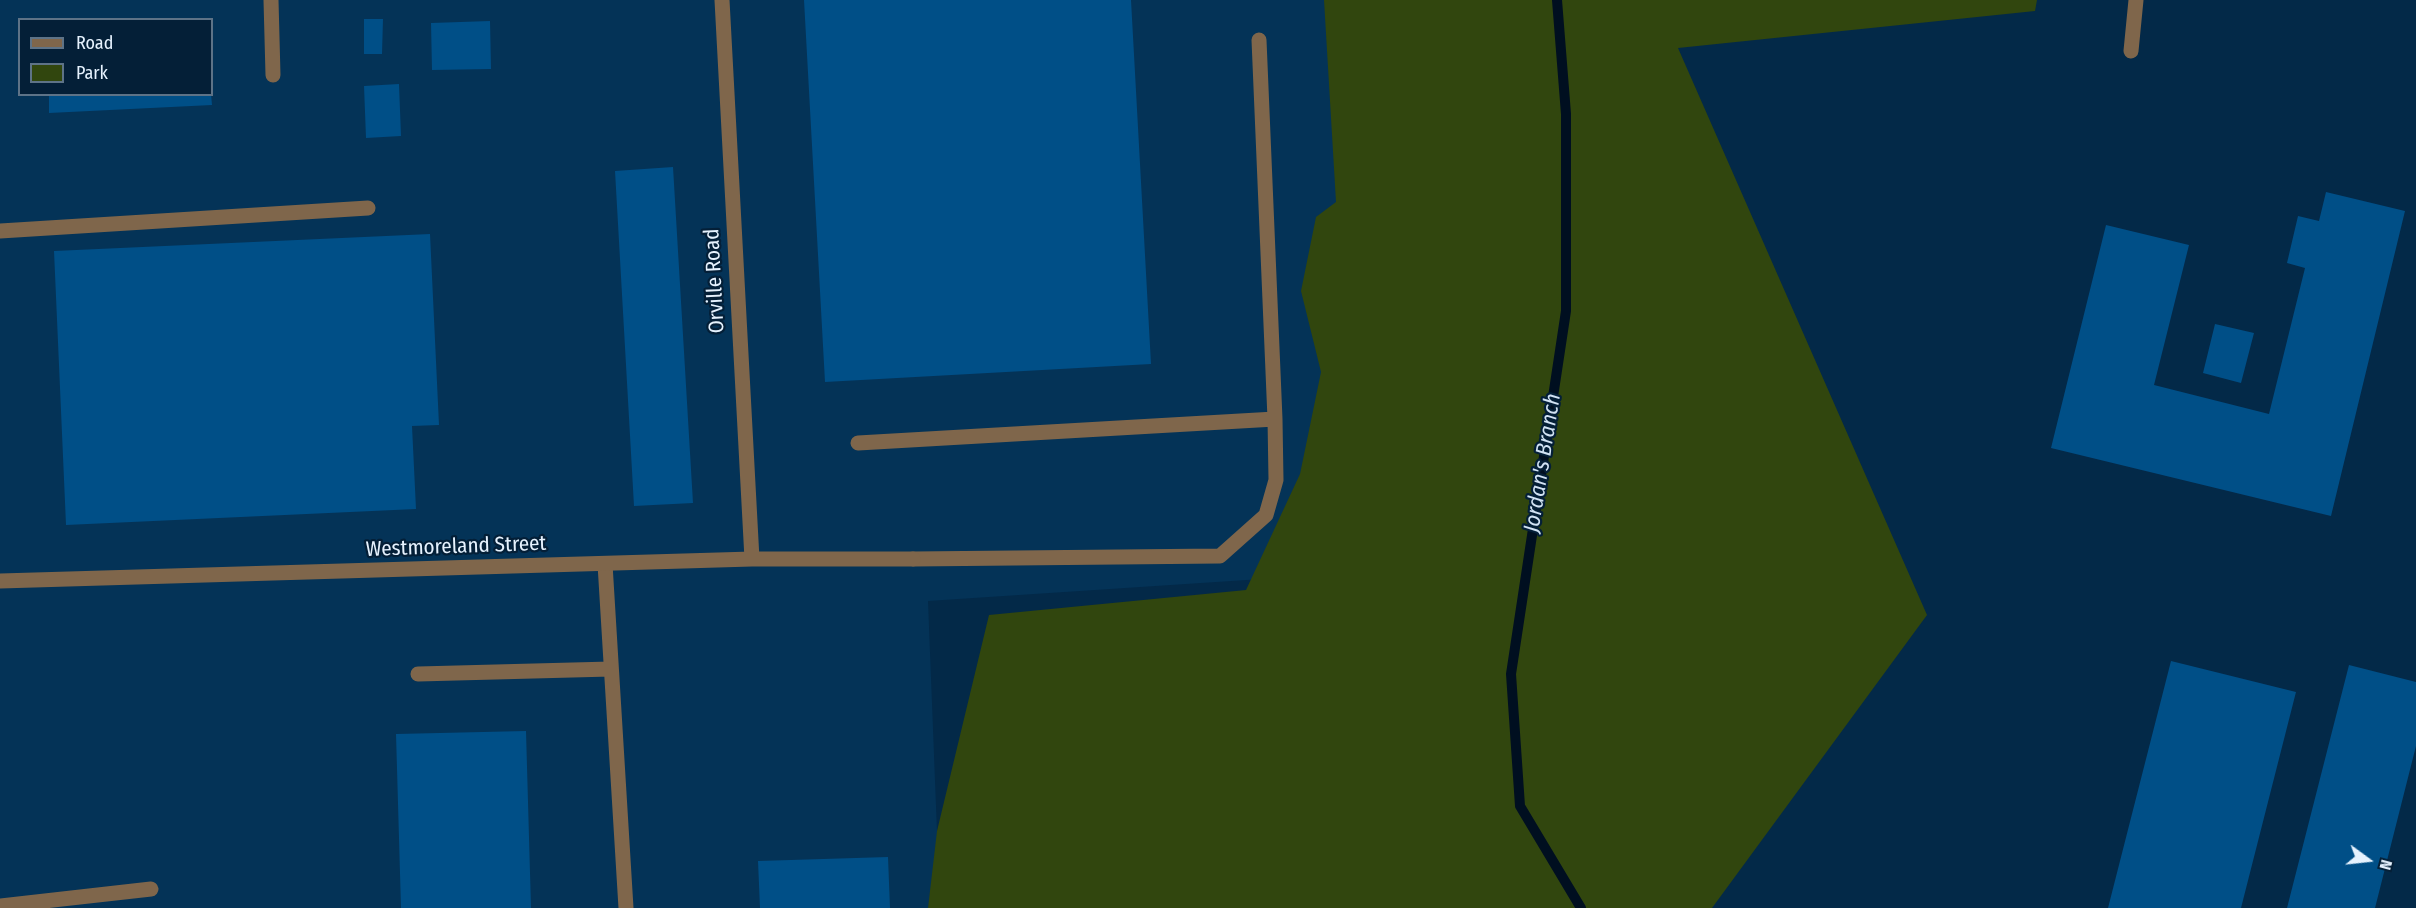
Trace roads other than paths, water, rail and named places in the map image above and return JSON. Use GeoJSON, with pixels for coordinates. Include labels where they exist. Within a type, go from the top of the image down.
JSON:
{"type":"FeatureCollection","features":[{"type":"Feature","properties":{"kind":"street"},"geometry":{"type":"LineString","coordinates":[[271,0],[273,75]]}},
{"type":"Feature","properties":{"kind":"street","name":"Orville Road"},"geometry":{"type":"LineString","coordinates":[[722,0],[752,559]]}},
{"type":"Feature","properties":{"kind":"street"},"geometry":{"type":"LineString","coordinates":[[2131,51],[2136,0]]}},
{"type":"Feature","properties":{"kind":"street","name":"Westmoreland Street"},"geometry":{"type":"LineString","coordinates":[[0,581],[752,559],[913,560],[1220,556],[1266,515],[1276,480],[1259,40]]}},
{"type":"Feature","properties":{"kind":"street"},"geometry":{"type":"LineString","coordinates":[[0,231],[368,208]]}},
{"type":"Feature","properties":{"kind":"street"},"geometry":{"type":"LineString","coordinates":[[858,443],[1275,419]]}},
{"type":"Feature","properties":{"kind":"street"},"geometry":{"type":"LineString","coordinates":[[605,564],[626,908]]}},
{"type":"Feature","properties":{"kind":"street"},"geometry":{"type":"LineString","coordinates":[[418,674],[611,669]]}},
{"type":"Feature","properties":{"kind":"street"},"geometry":{"type":"LineString","coordinates":[[0,906],[151,889]]}},
{"type":"Feature","properties":{"kind":"waterway","name":"Jordan's Branch"},"geometry":{"type":"LineString","coordinates":[[1557,0],[1566,114],[1566,311],[1511,674],[1520,806],[1581,908]]}}]}
